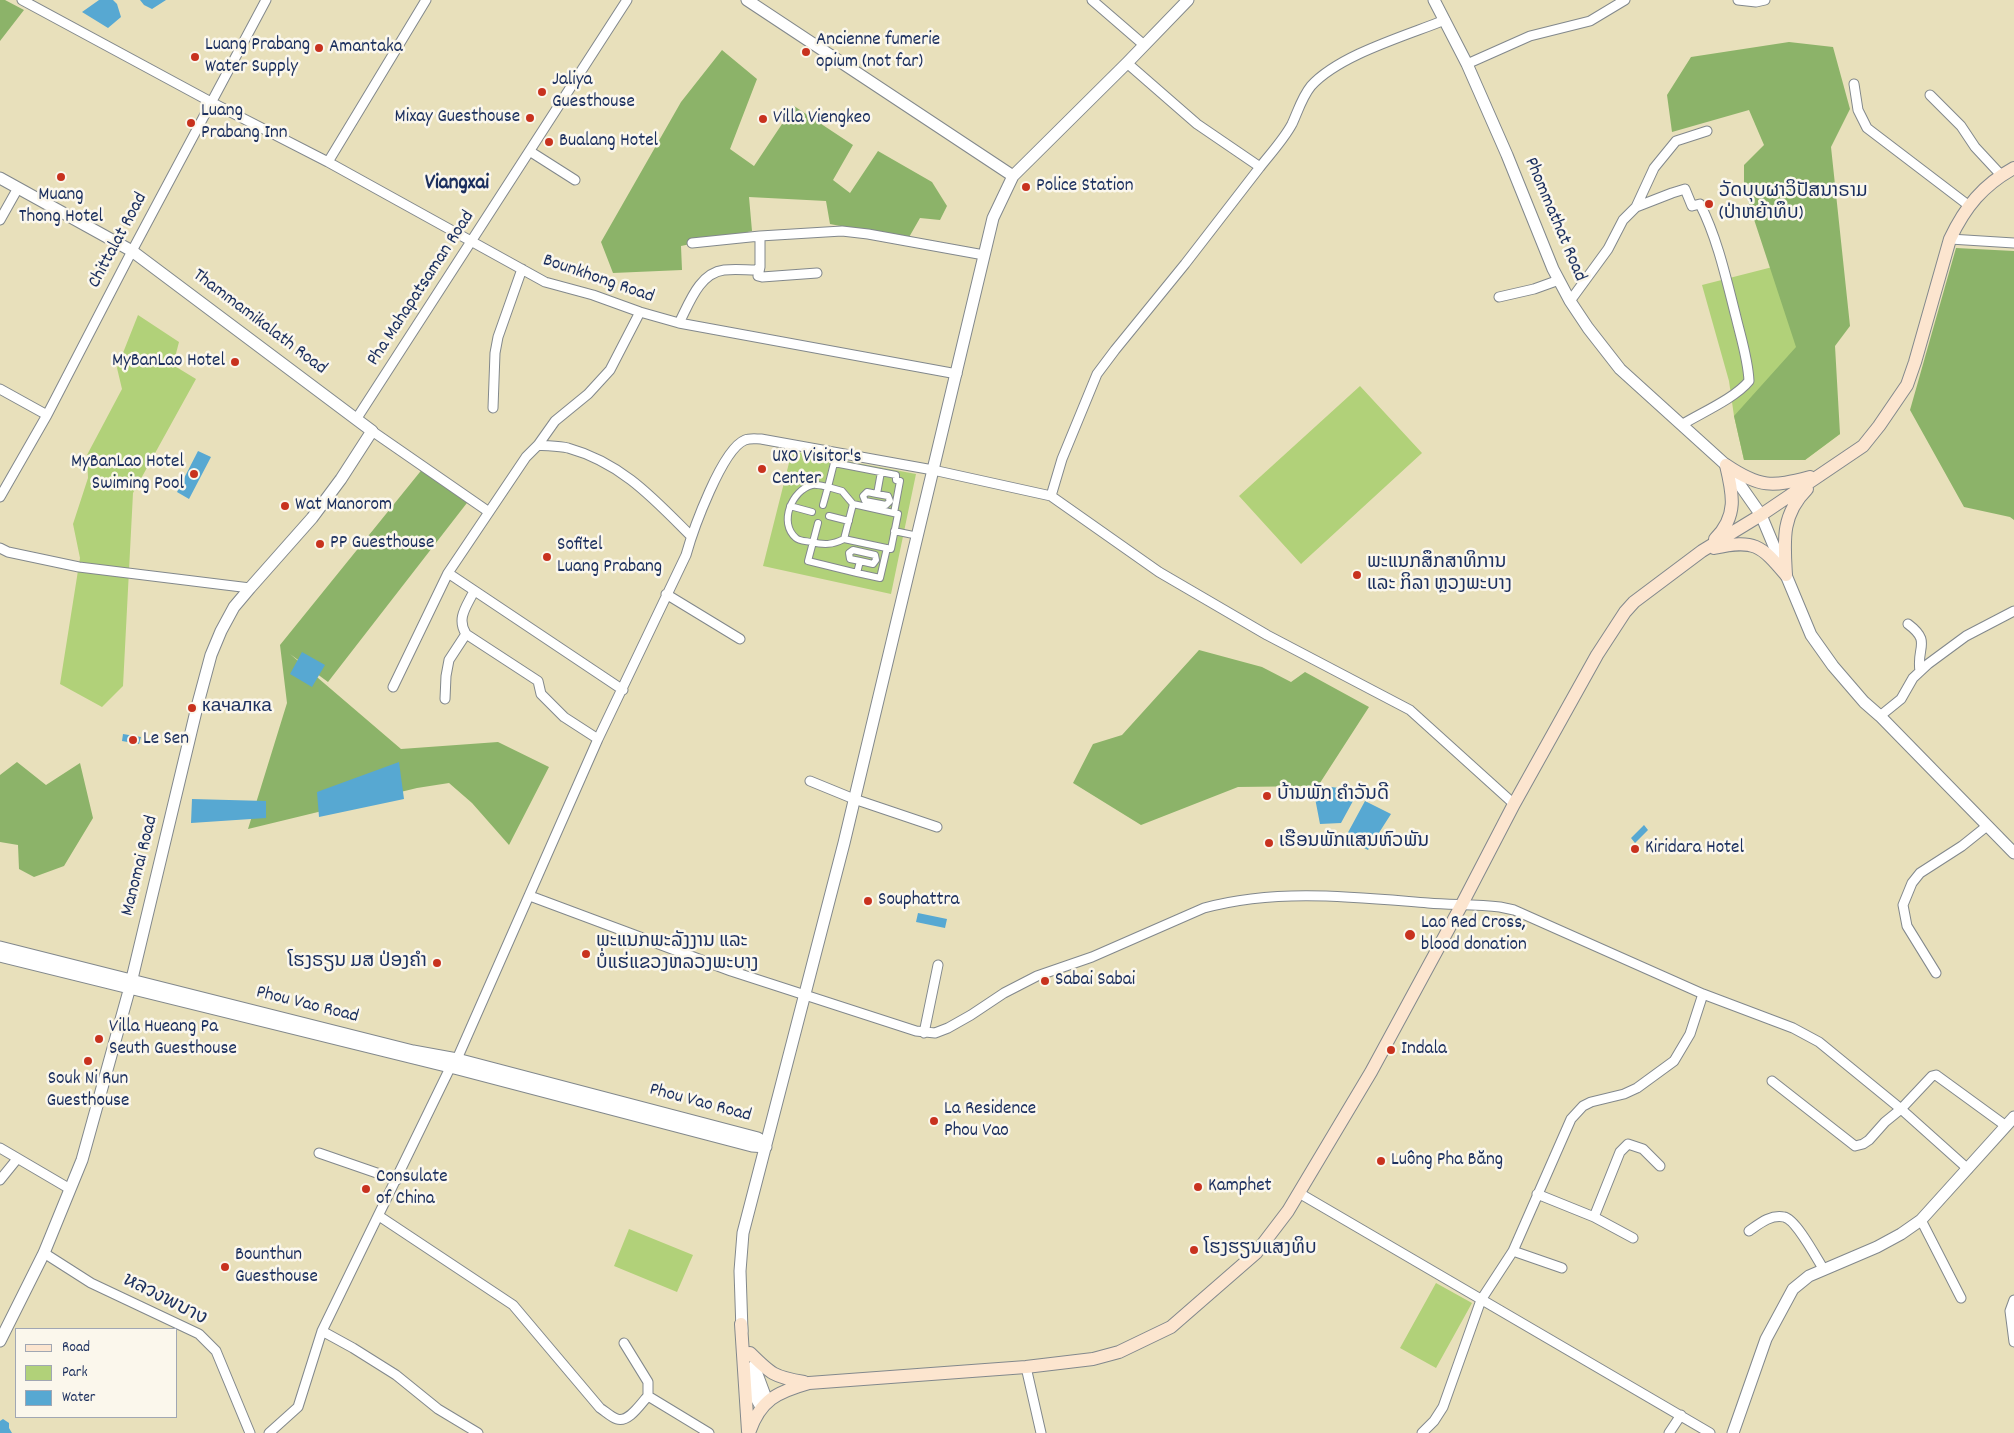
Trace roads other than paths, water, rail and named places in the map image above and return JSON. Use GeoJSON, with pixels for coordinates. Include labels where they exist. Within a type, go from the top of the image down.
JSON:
{"type":"FeatureCollection","features":[{"type":"Feature","properties":{"kind":"main road"},"geometry":{"type":"LineString","coordinates":[[749,1433],[764,1404],[789,1389],[809,1383],[1026,1367],[1093,1359],[1118,1352],[1171,1327],[1256,1253],[1273,1233],[1300,1194],[1371,1072],[1514,804],[1597,656],[1625,612],[1634,602],[1702,551],[1761,515],[1862,446],[1880,426],[1907,385],[1950,239],[1968,205],[2001,175],[2014,168]]}},
{"type":"Feature","properties":{"kind":"main road"},"geometry":{"type":"LineString","coordinates":[[1726,465],[1746,478],[1767,485],[1788,483],[1821,474]]}},
{"type":"Feature","properties":{"kind":"main road"},"geometry":{"type":"LineString","coordinates":[[1702,551],[1723,530],[1732,510],[1732,489],[1726,465]]}},
{"type":"Feature","properties":{"kind":"main road"},"geometry":{"type":"LineString","coordinates":[[1786,575],[1784,538],[1789,513],[1802,494],[1821,474]]}},
{"type":"Feature","properties":{"kind":"main road"},"geometry":{"type":"LineString","coordinates":[[1702,551],[1732,544],[1748,543],[1767,552],[1786,575]]}},
{"type":"Feature","properties":{"kind":"main road"},"geometry":{"type":"LineString","coordinates":[[741,1324],[749,1433]]}},
{"type":"Feature","properties":{"kind":"main road"},"geometry":{"type":"LineString","coordinates":[[750,1353],[767,1370],[780,1378],[809,1383]]}},
{"type":"Feature","properties":{"kind":"street","name":"Bounkhong Road"},"geometry":{"type":"LineString","coordinates":[[22,0],[211,102],[328,162],[545,282],[593,295],[640,312],[679,323],[957,374]]}},
{"type":"Feature","properties":{"kind":"street","name":"Chittalat Road"},"geometry":{"type":"LineString","coordinates":[[0,497],[47,415],[132,250],[266,0]]}},
{"type":"Feature","properties":{"kind":"street"},"geometry":{"type":"LineString","coordinates":[[328,162],[426,0]]}},
{"type":"Feature","properties":{"kind":"street","name":"Pha Mahapatsaman Road"},"geometry":{"type":"LineString","coordinates":[[357,418],[531,152],[627,0]]}},
{"type":"Feature","properties":{"kind":"street"},"geometry":{"type":"LineString","coordinates":[[747,0],[1013,176]]}},
{"type":"Feature","properties":{"kind":"street"},"geometry":{"type":"LineString","coordinates":[[1092,0],[1144,45]]}},
{"type":"Feature","properties":{"kind":"street"},"geometry":{"type":"LineString","coordinates":[[764,1404],[751,1381],[741,1324],[740,1271],[743,1234],[806,996],[814,953],[854,799],[993,218],[1013,176],[1188,0]]}},
{"type":"Feature","properties":{"kind":"street"},"geometry":{"type":"LineString","coordinates":[[1467,64],[1530,36],[1590,21],[1625,0]]}},
{"type":"Feature","properties":{"kind":"street"},"geometry":{"type":"LineString","coordinates":[[1738,0],[1756,2],[1765,0]]}},
{"type":"Feature","properties":{"kind":"street","name":"Phommathat Road"},"geometry":{"type":"LineString","coordinates":[[1438,2],[1508,155],[1553,269],[1570,301],[1588,328],[1620,369],[1683,424],[1726,465],[1761,515],[1811,635],[1833,666],[1864,702],[2014,853]]}},
{"type":"Feature","properties":{"kind":"street"},"geometry":{"type":"LineString","coordinates":[[1051,496],[1062,459],[1097,374],[1260,168],[1291,124],[1310,87],[1329,69],[1445,20]]}},
{"type":"Feature","properties":{"kind":"street"},"geometry":{"type":"LineString","coordinates":[[1127,63],[1197,124],[1260,168]]}},
{"type":"Feature","properties":{"kind":"street"},"geometry":{"type":"LineString","coordinates":[[1854,84],[1858,110],[1867,128],[1968,205]]}},
{"type":"Feature","properties":{"kind":"street"},"geometry":{"type":"LineString","coordinates":[[1930,95],[1960,126],[1975,147],[2001,175]]}},
{"type":"Feature","properties":{"kind":"street"},"geometry":{"type":"LineString","coordinates":[[1570,301],[1608,249],[1624,220],[1636,207],[1654,168],[1676,141],[1707,131]]}},
{"type":"Feature","properties":{"kind":"street"},"geometry":{"type":"LineString","coordinates":[[531,152],[575,180]]}},
{"type":"Feature","properties":{"kind":"street","name":"Thammamikalath Road"},"geometry":{"type":"LineString","coordinates":[[0,178],[132,250],[372,431],[489,512]]}},
{"type":"Feature","properties":{"kind":"street"},"geometry":{"type":"LineString","coordinates":[[0,220],[18,188]]}},
{"type":"Feature","properties":{"kind":"street"},"geometry":{"type":"LineString","coordinates":[[1636,207],[1685,189],[1692,206],[1700,204],[1719,248],[1746,358],[1749,381],[1745,386],[1683,424]]}},
{"type":"Feature","properties":{"kind":"street"},"geometry":{"type":"LineString","coordinates":[[692,243],[760,236],[842,231],[984,255]]}},
{"type":"Feature","properties":{"kind":"street"},"geometry":{"type":"LineString","coordinates":[[760,236],[760,267],[758,276],[816,274]]}},
{"type":"Feature","properties":{"kind":"street"},"geometry":{"type":"LineString","coordinates":[[1950,239],[2014,243]]}},
{"type":"Feature","properties":{"kind":"street"},"geometry":{"type":"LineString","coordinates":[[679,323],[698,287],[710,275],[724,270],[756,270],[760,267]]}},
{"type":"Feature","properties":{"kind":"street"},"geometry":{"type":"LineString","coordinates":[[493,408],[495,353],[498,337],[522,269]]}},
{"type":"Feature","properties":{"kind":"street"},"geometry":{"type":"LineString","coordinates":[[1499,297],[1534,289],[1559,280]]}},
{"type":"Feature","properties":{"kind":"street"},"geometry":{"type":"LineString","coordinates":[[393,687],[448,573],[526,457],[538,446],[555,421],[588,394],[610,370],[640,312]]}},
{"type":"Feature","properties":{"kind":"street"},"geometry":{"type":"LineString","coordinates":[[0,389],[47,415]]}},
{"type":"Feature","properties":{"kind":"street","name":"Manomai Road"},"geometry":{"type":"LineString","coordinates":[[0,1341],[44,1252],[82,1160],[131,983],[211,655],[234,607],[312,518],[342,479],[372,431]]}},
{"type":"Feature","properties":{"kind":"street"},"geometry":{"type":"LineString","coordinates":[[270,1433],[298,1407],[322,1332],[454,1063],[530,896],[598,739],[686,555],[691,536],[709,492],[730,452],[744,440],[761,439],[933,470],[1051,496],[1158,572],[1267,634],[1410,710],[1514,804]]}},
{"type":"Feature","properties":{"kind":"street"},"geometry":{"type":"LineString","coordinates":[[538,446],[567,448],[603,461],[641,486],[691,536]]}},
{"type":"Feature","properties":{"kind":"street"},"geometry":{"type":"LineString","coordinates":[[823,504],[834,463],[896,476],[896,480],[900,481],[894,513]]}},
{"type":"Feature","properties":{"kind":"street"},"geometry":{"type":"LineString","coordinates":[[877,494],[881,472]]}},
{"type":"Feature","properties":{"kind":"street"},"geometry":{"type":"LineString","coordinates":[[844,539],[891,549],[898,514],[852,504],[842,491],[828,486],[812,485],[798,493],[790,506],[787,517],[789,528],[796,539],[825,546],[836,544],[844,539],[852,504]]}},
{"type":"Feature","properties":{"kind":"street"},"geometry":{"type":"LineString","coordinates":[[790,506],[812,512]]}},
{"type":"Feature","properties":{"kind":"street"},"geometry":{"type":"LineString","coordinates":[[829,516],[849,521]]}},
{"type":"Feature","properties":{"kind":"street"},"geometry":{"type":"LineString","coordinates":[[818,523],[808,561],[880,578],[887,548]]}},
{"type":"Feature","properties":{"kind":"street"},"geometry":{"type":"LineString","coordinates":[[894,531],[918,536]]}},
{"type":"Feature","properties":{"kind":"street"},"geometry":{"type":"LineString","coordinates":[[0,548],[8,552],[79,567],[250,588]]}},
{"type":"Feature","properties":{"kind":"street"},"geometry":{"type":"LineString","coordinates":[[857,573],[860,561]]}},
{"type":"Feature","properties":{"kind":"street"},"geometry":{"type":"LineString","coordinates":[[448,573],[622,690]]}},
{"type":"Feature","properties":{"kind":"street"},"geometry":{"type":"LineString","coordinates":[[474,591],[461,620],[461,626],[466,634],[538,681],[541,694],[564,717],[598,739]]}},
{"type":"Feature","properties":{"kind":"street"},"geometry":{"type":"LineString","coordinates":[[666,594],[740,639]]}},
{"type":"Feature","properties":{"kind":"street"},"geometry":{"type":"LineString","coordinates":[[1880,716],[1901,699],[1913,678],[1920,671],[1966,636],[2014,611]]}},
{"type":"Feature","properties":{"kind":"street"},"geometry":{"type":"LineString","coordinates":[[1908,624],[1920,632],[1922,642],[1919,663],[1920,671]]}},
{"type":"Feature","properties":{"kind":"street"},"geometry":{"type":"LineString","coordinates":[[445,699],[449,660],[466,634]]}},
{"type":"Feature","properties":{"kind":"street"},"geometry":{"type":"LineString","coordinates":[[810,781],[854,799],[937,827]]}},
{"type":"Feature","properties":{"kind":"street"},"geometry":{"type":"LineString","coordinates":[[1936,973],[1907,926],[1903,905],[1912,883],[1920,874],[1962,846],[1987,826]]}},
{"type":"Feature","properties":{"kind":"street"},"geometry":{"type":"LineString","coordinates":[[530,896],[731,971],[924,1033],[935,1033],[948,1028],[1004,993],[1037,976],[1092,957],[1204,908],[1218,905],[1270,897],[1320,896],[1461,906],[1482,905],[1514,910],[1703,994],[1793,1028],[1819,1042],[1901,1109],[1968,1169]]}},
{"type":"Feature","properties":{"kind":"street","name":"Phou Vao Road"},"geometry":{"type":"LineString","coordinates":[[0,947],[131,983],[413,1051],[752,1146],[766,1147]]}},
{"type":"Feature","properties":{"kind":"street","name":"Phou Vao Road"},"geometry":{"type":"LineString","coordinates":[[0,956],[131,983]]}},
{"type":"Feature","properties":{"kind":"street"},"geometry":{"type":"LineString","coordinates":[[924,1033],[938,965]]}},
{"type":"Feature","properties":{"kind":"street"},"geometry":{"type":"LineString","coordinates":[[1422,1433],[1434,1421],[1442,1407],[1482,1300],[1513,1251],[1571,1119],[1575,1113],[1590,1102],[1613,1098],[1637,1088],[1674,1061],[1690,1034],[1703,994]]}},
{"type":"Feature","properties":{"kind":"street"},"geometry":{"type":"LineString","coordinates":[[1772,1081],[1855,1146],[1869,1140],[1884,1122],[1901,1109],[1936,1074],[2006,1126]]}},
{"type":"Feature","properties":{"kind":"street"},"geometry":{"type":"LineString","coordinates":[[1733,1433],[1766,1339],[1794,1289],[1809,1276],[1877,1246],[1921,1220],[2014,1117]]}},
{"type":"Feature","properties":{"kind":"street"},"geometry":{"type":"LineString","coordinates":[[1594,1217],[1620,1152],[1628,1144],[1643,1149],[1660,1166]]}},
{"type":"Feature","properties":{"kind":"street"},"geometry":{"type":"LineString","coordinates":[[0,1148],[70,1189]]}},
{"type":"Feature","properties":{"kind":"street"},"geometry":{"type":"LineString","coordinates":[[319,1153],[397,1180]]}},
{"type":"Feature","properties":{"kind":"street"},"geometry":{"type":"LineString","coordinates":[[0,1180],[17,1159]]}},
{"type":"Feature","properties":{"kind":"street"},"geometry":{"type":"LineString","coordinates":[[1300,1194],[1710,1433]]}},
{"type":"Feature","properties":{"kind":"street"},"geometry":{"type":"LineString","coordinates":[[1537,1194],[1594,1217],[1633,1238]]}},
{"type":"Feature","properties":{"kind":"street"},"geometry":{"type":"LineString","coordinates":[[379,1216],[513,1305],[600,1408],[617,1419],[628,1417],[648,1396],[648,1382],[624,1343]]}},
{"type":"Feature","properties":{"kind":"street"},"geometry":{"type":"LineString","coordinates":[[1749,1231],[1764,1220],[1783,1216],[1788,1218],[1800,1232],[1824,1270]]}},
{"type":"Feature","properties":{"kind":"street"},"geometry":{"type":"LineString","coordinates":[[1921,1220],[1961,1298]]}},
{"type":"Feature","properties":{"kind":"street"},"geometry":{"type":"LineString","coordinates":[[1513,1251],[1562,1268]]}},
{"type":"Feature","properties":{"kind":"street","name":"หลวงพบาง"},"geometry":{"type":"LineString","coordinates":[[44,1252],[91,1283],[199,1334],[216,1351],[250,1433]]}},
{"type":"Feature","properties":{"kind":"street"},"geometry":{"type":"LineString","coordinates":[[2014,1300],[2010,1311],[2014,1342]]}},
{"type":"Feature","properties":{"kind":"street"},"geometry":{"type":"LineString","coordinates":[[741,1324],[764,1404]]}},
{"type":"Feature","properties":{"kind":"street"},"geometry":{"type":"LineString","coordinates":[[322,1332],[353,1348],[396,1375],[438,1409],[478,1433]]}},
{"type":"Feature","properties":{"kind":"street"},"geometry":{"type":"LineString","coordinates":[[1026,1367],[1041,1433]]}},
{"type":"Feature","properties":{"kind":"street"},"geometry":{"type":"LineString","coordinates":[[648,1396],[708,1433]]}},
{"type":"Feature","properties":{"kind":"street"},"geometry":{"type":"LineString","coordinates":[[1669,1433],[1680,1415]]}},
{"type":"Feature","properties":{"kind":"water"},"geometry":{"type":"Polygon","coordinates":[[[99,0],[113,0],[117,4],[121,17],[108,28],[82,12],[99,0]]]}},
{"type":"Feature","properties":{"kind":"water"},"geometry":{"type":"Polygon","coordinates":[[[140,0],[166,0],[152,9],[144,5],[140,0]]]}},
{"type":"Feature","properties":{"kind":"water","name":"MyBanLao Hotel Swiming Pool"},"geometry":{"type":"Polygon","coordinates":[[[198,451],[211,457],[189,499],[177,492],[198,451]]]}},
{"type":"Feature","properties":{"kind":"water"},"geometry":{"type":"Polygon","coordinates":[[[302,652],[325,665],[312,687],[290,674],[302,652]]]}},
{"type":"Feature","properties":{"kind":"water"},"geometry":{"type":"Polygon","coordinates":[[[123,734],[141,737],[139,744],[122,741],[123,734]]]}},
{"type":"Feature","properties":{"kind":"water"},"geometry":{"type":"Polygon","coordinates":[[[399,762],[404,799],[319,817],[317,792],[399,762]]]}},
{"type":"Feature","properties":{"kind":"water"},"geometry":{"type":"Polygon","coordinates":[[[1331,787],[1348,789],[1353,801],[1341,823],[1320,824],[1315,798],[1331,787]]]}},
{"type":"Feature","properties":{"kind":"water"},"geometry":{"type":"Polygon","coordinates":[[[192,799],[266,801],[266,818],[191,823],[192,799]]]}},
{"type":"Feature","properties":{"kind":"water"},"geometry":{"type":"Polygon","coordinates":[[[1365,801],[1391,814],[1368,850],[1345,838],[1365,801]]]}},
{"type":"Feature","properties":{"kind":"water"},"geometry":{"type":"Polygon","coordinates":[[[1644,825],[1648,830],[1635,843],[1631,838],[1644,825]]]}},
{"type":"Feature","properties":{"kind":"water"},"geometry":{"type":"Polygon","coordinates":[[[918,913],[947,919],[945,928],[916,922],[918,913]]]}},
{"type":"Feature","properties":{"kind":"water"},"geometry":{"type":"Polygon","coordinates":[[[3,1419],[9,1423],[12,1433],[0,1433],[0,1421],[3,1419]]]}},
{"type":"Feature","properties":{"kind":"place","name":"Amantaka"},"geometry":{"type":"Point","coordinates":[319,48]}},
{"type":"Feature","properties":{"kind":"place","name":"Ancienne fumerie opium (not far)"},"geometry":{"type":"Point","coordinates":[806,52]}},
{"type":"Feature","properties":{"kind":"place","name":"Luang Prabang Water Supply"},"geometry":{"type":"Point","coordinates":[195,57]}},
{"type":"Feature","properties":{"kind":"place","name":"Jaliya Guesthouse"},"geometry":{"type":"Point","coordinates":[542,92]}},
{"type":"Feature","properties":{"kind":"place","name":"Mixay Guesthouse"},"geometry":{"type":"Point","coordinates":[530,118]}},
{"type":"Feature","properties":{"kind":"place","name":"Villa Viengkeo"},"geometry":{"type":"Point","coordinates":[763,119]}},
{"type":"Feature","properties":{"kind":"place","name":"Luang Prabang Inn"},"geometry":{"type":"Point","coordinates":[191,123]}},
{"type":"Feature","properties":{"kind":"place","name":"Bualang Hotel"},"geometry":{"type":"Point","coordinates":[549,142]}},
{"type":"Feature","properties":{"kind":"place","name":"Muang Thong Hotel"},"geometry":{"type":"Point","coordinates":[61,177]}},
{"type":"Feature","properties":{"kind":"place","name":"Police Station"},"geometry":{"type":"Point","coordinates":[1026,187]}},
{"type":"Feature","properties":{"kind":"place","name":"ວັດບຸບຜາວິປັສນາຣາມ (ປ່າຫຍ້າທຶບ)"},"geometry":{"type":"Point","coordinates":[1709,204]}},
{"type":"Feature","properties":{"kind":"place","name":"MyBanLao Hotel"},"geometry":{"type":"Point","coordinates":[235,362]}},
{"type":"Feature","properties":{"kind":"place","name":"UXO Visitor's Center"},"geometry":{"type":"Point","coordinates":[762,469]}},
{"type":"Feature","properties":{"kind":"place","name":"MyBanLao Hotel Swiming Pool"},"geometry":{"type":"Point","coordinates":[194,474]}},
{"type":"Feature","properties":{"kind":"place","name":"Wat Manorom"},"geometry":{"type":"Point","coordinates":[285,506]}},
{"type":"Feature","properties":{"kind":"place","name":"PP Guesthouse"},"geometry":{"type":"Point","coordinates":[320,544]}},
{"type":"Feature","properties":{"kind":"place","name":"Sofitel Luang Prabang"},"geometry":{"type":"Point","coordinates":[547,557]}},
{"type":"Feature","properties":{"kind":"place","name":"ພະແນກສຶກສາທິການ ແລະ ກິລາ ຫຼວງພະບາງ"},"geometry":{"type":"Point","coordinates":[1357,575]}},
{"type":"Feature","properties":{"kind":"place","name":"качалка"},"geometry":{"type":"Point","coordinates":[192,708]}},
{"type":"Feature","properties":{"kind":"place","name":"Le Sen"},"geometry":{"type":"Point","coordinates":[133,740]}},
{"type":"Feature","properties":{"kind":"place","name":"ບ້ານພັກ ຄໍາວັນດີ"},"geometry":{"type":"Point","coordinates":[1267,796]}},
{"type":"Feature","properties":{"kind":"place","name":"ເຮືອນພັກແສນຫົວພັນ"},"geometry":{"type":"Point","coordinates":[1269,843]}},
{"type":"Feature","properties":{"kind":"place","name":"Kiridara Hotel"},"geometry":{"type":"Point","coordinates":[1635,849]}},
{"type":"Feature","properties":{"kind":"place","name":"Souphattra"},"geometry":{"type":"Point","coordinates":[868,901]}},
{"type":"Feature","properties":{"kind":"place","name":"Lao Red Cross, blood donation"},"geometry":{"type":"Point","coordinates":[1410,935]}},
{"type":"Feature","properties":{"kind":"place","name":"ພະແນກພະລັງງານ ແລະ ບໍ່ແຮ່ແຂວງຫລວງພະບາງ"},"geometry":{"type":"Point","coordinates":[586,954]}},
{"type":"Feature","properties":{"kind":"place","name":"ໂຮງຣຽນ ມສ ປ່ອງຄຳ"},"geometry":{"type":"Point","coordinates":[437,963]}},
{"type":"Feature","properties":{"kind":"place","name":"Sabai Sabai"},"geometry":{"type":"Point","coordinates":[1045,981]}},
{"type":"Feature","properties":{"kind":"place","name":"Villa Hueang Pa Seuth Guesthouse"},"geometry":{"type":"Point","coordinates":[99,1039]}},
{"type":"Feature","properties":{"kind":"place","name":"Indala"},"geometry":{"type":"Point","coordinates":[1391,1050]}},
{"type":"Feature","properties":{"kind":"place","name":"Souk Ni Run Guesthouse"},"geometry":{"type":"Point","coordinates":[88,1061]}},
{"type":"Feature","properties":{"kind":"place","name":"La Residence Phou Vao"},"geometry":{"type":"Point","coordinates":[934,1121]}},
{"type":"Feature","properties":{"kind":"place","name":"Luông Pha Băng"},"geometry":{"type":"Point","coordinates":[1381,1161]}},
{"type":"Feature","properties":{"kind":"place","name":"Kamphet"},"geometry":{"type":"Point","coordinates":[1198,1187]}},
{"type":"Feature","properties":{"kind":"place","name":"Consulate of China"},"geometry":{"type":"Point","coordinates":[366,1189]}},
{"type":"Feature","properties":{"kind":"place","name":"ໂຮງຮຽນແສງທິບ"},"geometry":{"type":"Point","coordinates":[1194,1250]}},
{"type":"Feature","properties":{"kind":"place","name":"Bounthun Guesthouse"},"geometry":{"type":"Point","coordinates":[225,1267]}},
{"type":"Feature","properties":{"kind":"district","name":"Viangxai"},"geometry":{"type":"Point","coordinates":[457,185]}}]}
